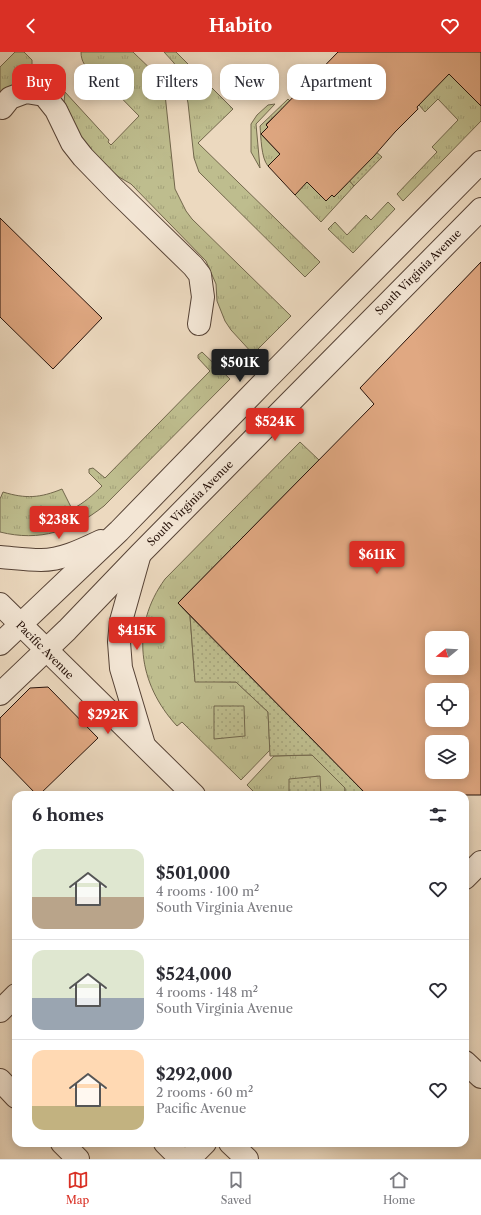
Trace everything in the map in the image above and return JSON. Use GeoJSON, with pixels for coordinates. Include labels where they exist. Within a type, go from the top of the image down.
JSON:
{"type":"FeatureCollection","features":[{"type":"Feature","properties":{"kind":"street"},"geometry":{"type":"LineString","coordinates":[[2,108],[10,98],[26,92],[44,95],[56,110],[72,142],[83,157],[116,192],[193,266],[200,275],[203,297],[199,324]]}},
{"type":"Feature","properties":{"kind":"street"},"geometry":{"type":"LineString","coordinates":[[0,644],[120,532],[265,381],[481,162]]}},
{"type":"Feature","properties":{"kind":"street","name":"South Virginia Avenue"},"geometry":{"type":"LineString","coordinates":[[0,694],[46,651],[481,209]]}},
{"type":"Feature","properties":{"kind":"street"},"geometry":{"type":"LineString","coordinates":[[265,381],[296,396]]}},
{"type":"Feature","properties":{"kind":"street"},"geometry":{"type":"LineString","coordinates":[[0,557],[42,560],[62,557],[82,550],[120,532]]}},
{"type":"Feature","properties":{"kind":"street"},"geometry":{"type":"LineString","coordinates":[[140,554],[120,621],[119,642],[121,668],[145,748]]}},
{"type":"Feature","properties":{"kind":"street","name":"Pacific Avenue"},"geometry":{"type":"LineString","coordinates":[[0,604],[46,651],[190,791]]}},
{"type":"Feature","properties":{"kind":"street"},"geometry":{"type":"LineString","coordinates":[[469,874],[481,862]]}},
{"type":"Feature","properties":{"kind":"street"},"geometry":{"type":"LineString","coordinates":[[0,1011],[12,999]]}},
{"type":"Feature","properties":{"kind":"street"},"geometry":{"type":"LineString","coordinates":[[469,1066],[481,1077]]}},
{"type":"Feature","properties":{"kind":"street"},"geometry":{"type":"LineString","coordinates":[[0,1080],[12,1092]]}},
{"type":"Feature","properties":{"kind":"street"},"geometry":{"type":"LineString","coordinates":[[66,1147],[78,1159]]}},
{"type":"Feature","properties":{"kind":"street"},"geometry":{"type":"LineString","coordinates":[[169,1147],[181,1159]]}},
{"type":"Feature","properties":{"kind":"street"},"geometry":{"type":"LineString","coordinates":[[189,1159],[201,1147]]}},
{"type":"Feature","properties":{"kind":"street"},"geometry":{"type":"LineString","coordinates":[[234,1147],[248,1159]]}},
{"type":"Feature","properties":{"kind":"green space"},"geometry":{"type":"Polygon","coordinates":[[[15,52],[24,52],[32,60],[32,64],[12,64],[12,86],[0,99],[0,67],[15,52]]]}},
{"type":"Feature","properties":{"kind":"green space"},"geometry":{"type":"Polygon","coordinates":[[[81,52],[133,52],[145,64],[142,64],[142,100],[166,100],[175,189],[186,211],[192,219],[291,316],[253,354],[231,330],[225,321],[217,301],[216,284],[206,261],[131,184],[101,163],[83,143],[64,103],[64,100],[66,100],[66,93],[109,140],[108,142],[111,145],[139,116],[123,100],[134,100],[134,64],[84,64],[81,52]]]}},
{"type":"Feature","properties":{"kind":"green space"},"geometry":{"type":"Polygon","coordinates":[[[164,52],[176,52],[188,64],[174,63],[164,52]]]}},
{"type":"Feature","properties":{"kind":"green space"},"geometry":{"type":"Polygon","coordinates":[[[427,52],[481,106],[481,121],[403,201],[397,194],[437,152],[432,147],[458,120],[438,99],[425,112],[419,105],[427,52]]]}},
{"type":"Feature","properties":{"kind":"green space"},"geometry":{"type":"Polygon","coordinates":[[[212,88],[220,96],[220,100],[224,100],[233,109],[198,143],[320,262],[305,277],[199,172],[194,158],[187,100],[212,100],[212,88]]]}},
{"type":"Feature","properties":{"kind":"green space"},"geometry":{"type":"Polygon","coordinates":[[[287,100],[292,103],[280,111],[266,124],[268,127],[261,134],[287,162],[276,159],[268,166],[263,153],[260,126],[287,100]]]}},
{"type":"Feature","properties":{"kind":"green space"},"geometry":{"type":"Polygon","coordinates":[[[275,104],[256,124],[260,168],[251,152],[251,124],[257,115],[268,105],[275,104]]]}},
{"type":"Feature","properties":{"kind":"green space"},"geometry":{"type":"Polygon","coordinates":[[[375,151],[382,157],[354,186],[348,179],[363,167],[375,151]]]}},
{"type":"Feature","properties":{"kind":"green space"},"geometry":{"type":"Polygon","coordinates":[[[302,177],[326,201],[332,195],[334,197],[347,184],[348,179],[354,186],[321,222],[295,195],[302,177]]]}},
{"type":"Feature","properties":{"kind":"green space"},"geometry":{"type":"Polygon","coordinates":[[[388,202],[395,209],[353,253],[328,229],[335,222],[347,235],[366,215],[371,220],[388,202]]]}},
{"type":"Feature","properties":{"kind":"green space"},"geometry":{"type":"Polygon","coordinates":[[[202,352],[230,379],[104,506],[80,522],[55,532],[29,536],[0,532],[0,499],[3,492],[19,496],[40,496],[62,489],[72,509],[92,495],[102,486],[89,473],[89,469],[93,468],[105,478],[210,371],[198,358],[198,355],[202,352]]]}},
{"type":"Feature","properties":{"kind":"green space"},"geometry":{"type":"Polygon","coordinates":[[[300,442],[319,460],[178,603],[190,616],[195,681],[236,682],[268,712],[270,750],[241,780],[182,722],[177,726],[164,710],[154,692],[147,674],[143,655],[143,636],[147,616],[154,597],[165,579],[300,442]]]}},
{"type":"Feature","properties":{"kind":"green space"},"geometry":{"type":"Polygon","coordinates":[[[190,616],[363,791],[345,791],[345,788],[312,755],[270,756],[268,712],[236,682],[195,682],[190,616]]]}},
{"type":"Feature","properties":{"kind":"green space"},"geometry":{"type":"Polygon","coordinates":[[[214,706],[244,706],[245,736],[214,739],[214,706]]]}},
{"type":"Feature","properties":{"kind":"green space"},"geometry":{"type":"Polygon","coordinates":[[[312,755],[345,788],[345,791],[253,791],[247,785],[274,756],[312,755]]]}},
{"type":"Feature","properties":{"kind":"green space"},"geometry":{"type":"Polygon","coordinates":[[[320,776],[321,791],[289,791],[289,779],[320,776]]]}},
{"type":"Feature","properties":{"kind":"building"},"geometry":{"type":"Polygon","coordinates":[[[338,52],[481,52],[481,106],[449,74],[417,107],[418,109],[334,197],[332,195],[326,201],[307,182],[295,195],[268,166],[280,154],[261,134],[268,127],[266,125],[290,100],[386,100],[386,64],[326,64],[338,52]]]}},
{"type":"Feature","properties":{"kind":"building"},"geometry":{"type":"Polygon","coordinates":[[[0,218],[102,318],[53,369],[0,317],[0,218]]]}},
{"type":"Feature","properties":{"kind":"building"},"geometry":{"type":"Polygon","coordinates":[[[481,262],[481,795],[469,795],[469,791],[363,791],[178,603],[374,404],[360,388],[481,262]]]}},
{"type":"Feature","properties":{"kind":"building"},"geometry":{"type":"Polygon","coordinates":[[[48,687],[98,738],[43,791],[33,791],[0,757],[0,718],[30,688],[48,687]]]}}]}
